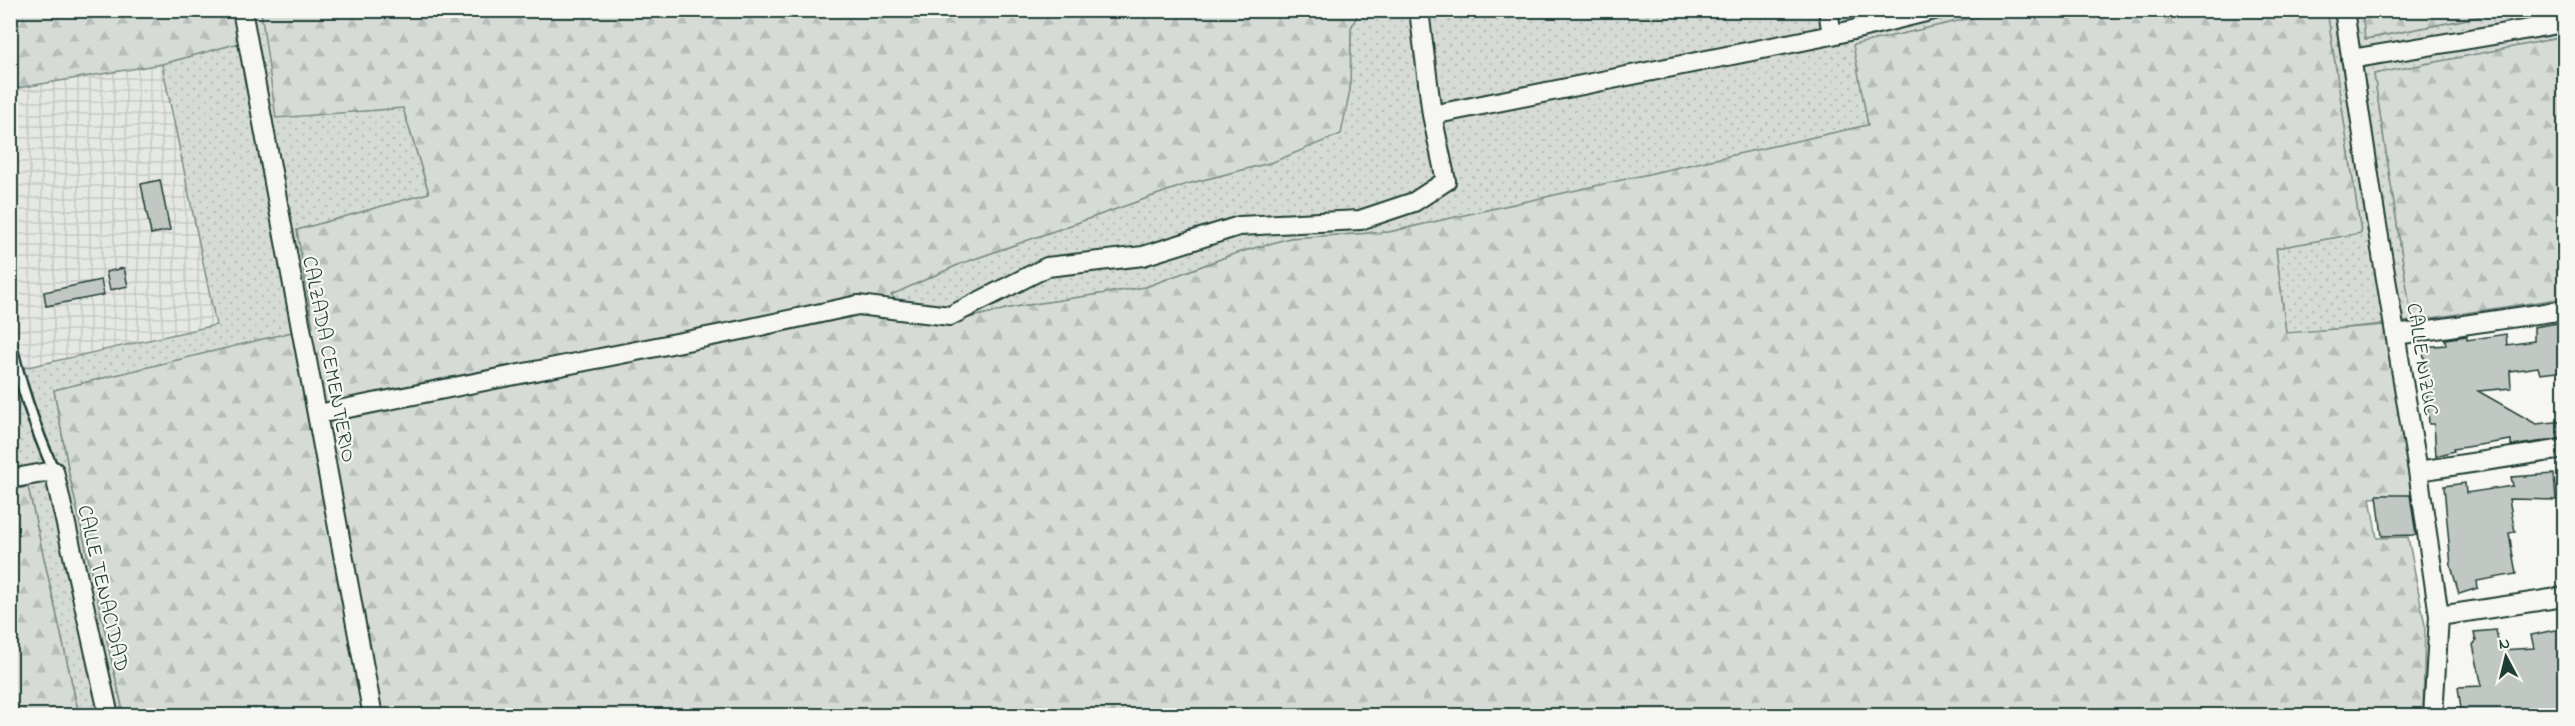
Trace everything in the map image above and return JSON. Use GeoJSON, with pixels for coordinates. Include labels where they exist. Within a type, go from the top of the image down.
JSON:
{"type":"FeatureCollection","features":[{"type":"Feature","properties":{"kind":"street","name":"CALZADA CEMENTERIO"},"geometry":{"type":"LineString","coordinates":[[242,10],[373,716]]}},
{"type":"Feature","properties":{"kind":"street"},"geometry":{"type":"LineString","coordinates":[[318,414],[858,305],[950,316],[1047,267],[1143,256],[1239,226],[1360,220],[1414,202],[1446,181],[1432,116],[1419,10]]}},
{"type":"Feature","properties":{"kind":"street"},"geometry":{"type":"LineString","coordinates":[[1828,10],[1832,35]]}},
{"type":"Feature","properties":{"kind":"street"},"geometry":{"type":"LineString","coordinates":[[1432,116],[1832,35],[1934,10]]}},
{"type":"Feature","properties":{"kind":"street","name":"CALLE NIZUC"},"geometry":{"type":"LineString","coordinates":[[2344,10],[2439,616],[2433,716]]}},
{"type":"Feature","properties":{"kind":"street"},"geometry":{"type":"LineString","coordinates":[[2350,59],[2565,23]]}},
{"type":"Feature","properties":{"kind":"street"},"geometry":{"type":"LineString","coordinates":[[2396,335],[2565,310]]}},
{"type":"Feature","properties":{"kind":"street"},"geometry":{"type":"LineString","coordinates":[[2418,471],[2565,449]]}},
{"type":"Feature","properties":{"kind":"street"},"geometry":{"type":"LineString","coordinates":[[10,479],[54,471]]}},
{"type":"Feature","properties":{"kind":"street","name":"CALLE TENACIDAD"},"geometry":{"type":"LineString","coordinates":[[54,471],[109,716]]}},
{"type":"Feature","properties":{"kind":"street"},"geometry":{"type":"LineString","coordinates":[[2439,616],[2565,597]]}},
{"type":"Feature","properties":{"kind":"lane"},"geometry":{"type":"LineString","coordinates":[[10,338],[16,368],[33,422],[54,471]]}},
{"type":"Feature","properties":{"kind":"shaded area"},"geometry":{"type":"Polygon","coordinates":[[[162,64],[216,325],[11,371],[11,89],[162,64]]]}},
{"type":"Feature","properties":{"kind":"green space"},"geometry":{"type":"Polygon","coordinates":[[[1457,10],[2002,11],[1854,45],[1868,125],[1389,232],[1290,238],[1234,254],[1146,287],[1015,307],[956,321],[908,311],[890,295],[960,264],[1187,184],[1273,162],[1350,90],[1351,28],[1359,11],[1410,11],[1411,19],[1457,10]]]}},
{"type":"Feature","properties":{"kind":"green space"},"geometry":{"type":"Polygon","coordinates":[[[2362,10],[2508,11],[2365,39],[2362,10]]]}},
{"type":"Feature","properties":{"kind":"green space"},"geometry":{"type":"Polygon","coordinates":[[[11,11],[234,11],[239,43],[162,64],[11,89],[11,11]]]}},
{"type":"Feature","properties":{"kind":"green space"},"geometry":{"type":"Polygon","coordinates":[[[234,11],[261,11],[277,117],[403,108],[429,193],[297,230],[313,327],[54,390],[70,478],[124,715],[79,715],[28,487],[11,490],[10,371],[216,325],[162,64],[239,43],[234,11]]]}},
{"type":"Feature","properties":{"kind":"green space"},"geometry":{"type":"Polygon","coordinates":[[[261,11],[1359,11],[1351,28],[1350,90],[1341,134],[1273,162],[1187,184],[960,264],[891,295],[908,311],[956,321],[1015,307],[1146,287],[1234,254],[1290,238],[1389,232],[1868,125],[1853,45],[2002,11],[2327,11],[2361,233],[2276,248],[2286,333],[2385,325],[2414,495],[2370,498],[2377,538],[2408,537],[2425,625],[2423,715],[124,715],[70,478],[54,390],[313,327],[297,230],[429,193],[403,108],[276,118],[261,11]]]}},
{"type":"Feature","properties":{"kind":"green space"},"geometry":{"type":"Polygon","coordinates":[[[2327,11],[2362,11],[2366,39],[2508,11],[2564,11],[2564,37],[2374,74],[2412,321],[2286,334],[2276,248],[2361,233],[2327,11]]]}},
{"type":"Feature","properties":{"kind":"green space"},"geometry":{"type":"Polygon","coordinates":[[[2564,37],[2564,298],[2412,321],[2374,74],[2564,37]]]}},
{"type":"Feature","properties":{"kind":"green space"},"geometry":{"type":"Polygon","coordinates":[[[28,487],[79,715],[11,715],[11,490],[28,487]]]}},
{"type":"Feature","properties":{"kind":"building"},"geometry":{"type":"Polygon","coordinates":[[[160,180],[170,230],[151,234],[141,184],[160,180]]]}},
{"type":"Feature","properties":{"kind":"building"},"geometry":{"type":"Polygon","coordinates":[[[124,268],[128,286],[110,290],[106,272],[124,268]]]}},
{"type":"Feature","properties":{"kind":"building"},"geometry":{"type":"Polygon","coordinates":[[[101,280],[104,295],[46,306],[44,292],[101,280]]]}},
{"type":"Feature","properties":{"kind":"building"},"geometry":{"type":"Polygon","coordinates":[[[2558,323],[2565,371],[2540,374],[2538,367],[2510,371],[2511,388],[2478,391],[2536,424],[2565,421],[2565,438],[2511,446],[2511,440],[2453,449],[2454,451],[2436,456],[2434,424],[2429,424],[2423,347],[2446,345],[2445,339],[2467,336],[2467,340],[2506,334],[2507,345],[2534,341],[2534,327],[2558,323]]]}},
{"type":"Feature","properties":{"kind":"building"},"geometry":{"type":"Polygon","coordinates":[[[2554,474],[2556,500],[2509,499],[2515,532],[2509,533],[2516,574],[2477,581],[2478,588],[2459,594],[2451,566],[2444,486],[2465,483],[2466,493],[2513,486],[2511,477],[2554,474]]]}},
{"type":"Feature","properties":{"kind":"building"},"geometry":{"type":"Polygon","coordinates":[[[2377,495],[2410,495],[2416,535],[2382,536],[2377,495]]]}},
{"type":"Feature","properties":{"kind":"building"},"geometry":{"type":"Polygon","coordinates":[[[2565,628],[2565,716],[2462,716],[2458,687],[2482,686],[2473,645],[2476,641],[2474,632],[2496,630],[2500,650],[2534,648],[2531,635],[2565,628]]]}}]}
